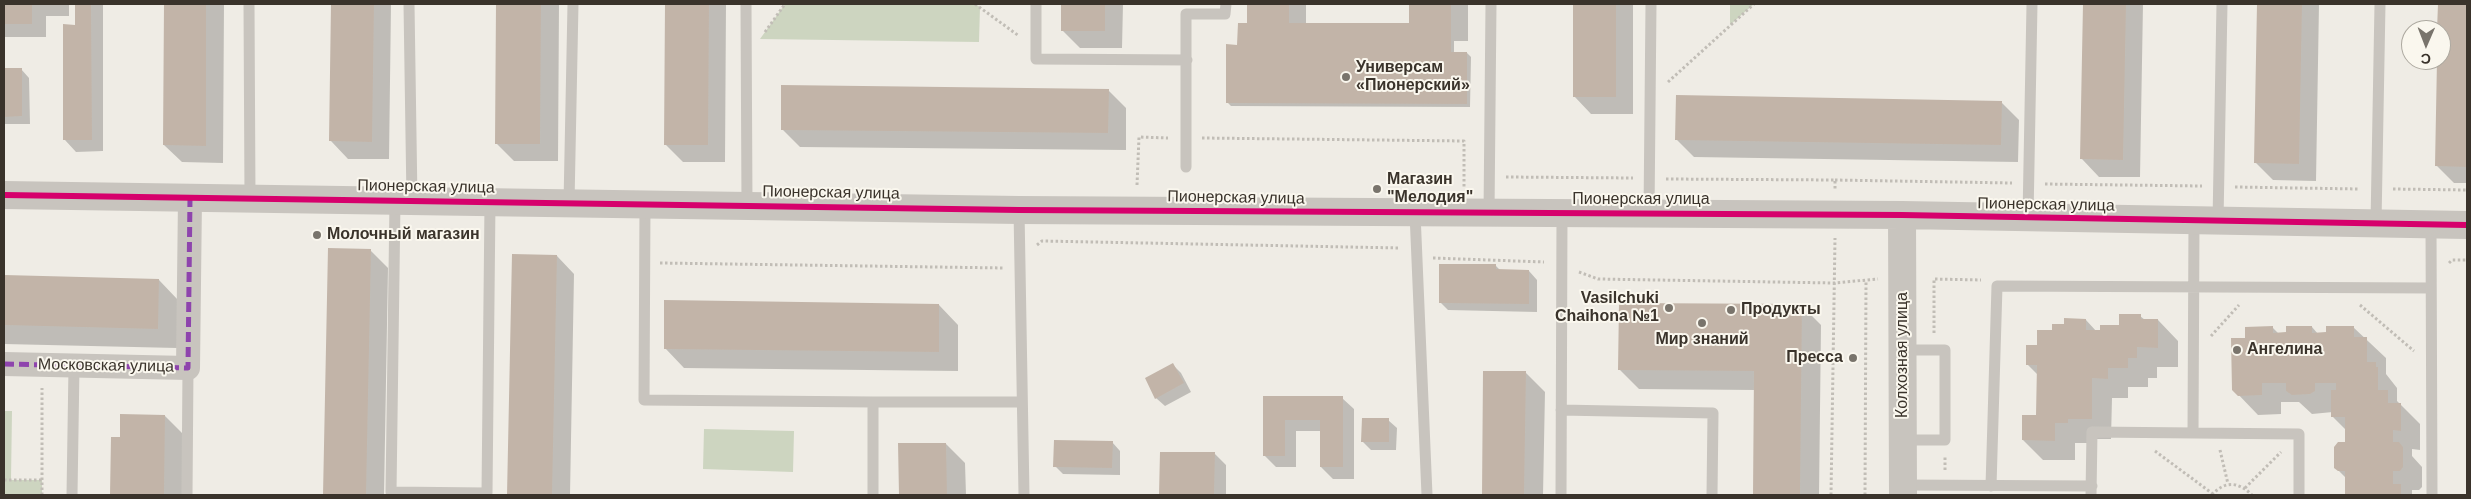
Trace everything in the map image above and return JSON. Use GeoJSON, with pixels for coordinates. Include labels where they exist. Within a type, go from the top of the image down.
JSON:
{"type":"FeatureCollection","features":[{"type":"Feature","properties":{"kind":"street","name":"Пионерская улица"},"geometry":{"type":"LineString","coordinates":[[4,195],[1019,210],[1902,215],[2028,219],[2467,225]]}},
{"type":"Feature","properties":{"kind":"street","name":"Московская улица"},"geometry":{"type":"LineString","coordinates":[[4,364],[188,368],[190,198]]}},
{"type":"Feature","properties":{"kind":"street","name":"Колхозная улица"},"geometry":{"type":"LineString","coordinates":[[1902,215],[1903,490]]}},
{"type":"Feature","properties":{"kind":"lane"},"geometry":{"type":"LineString","coordinates":[[249,4],[250,199]]}},
{"type":"Feature","properties":{"kind":"lane"},"geometry":{"type":"LineString","coordinates":[[409,4],[391,492],[487,493],[490,202]]}},
{"type":"Feature","properties":{"kind":"lane"},"geometry":{"type":"LineString","coordinates":[[569,203],[573,4]]}},
{"type":"Feature","properties":{"kind":"lane"},"geometry":{"type":"LineString","coordinates":[[746,4],[747,206]]}},
{"type":"Feature","properties":{"kind":"lane"},"geometry":{"type":"LineString","coordinates":[[1036,4],[1036,58],[1187,60]]}},
{"type":"Feature","properties":{"kind":"lane"},"geometry":{"type":"LineString","coordinates":[[1186,167],[1186,14],[1225,14],[1226,4]]}},
{"type":"Feature","properties":{"kind":"lane"},"geometry":{"type":"LineString","coordinates":[[1489,214],[1491,4]]}},
{"type":"Feature","properties":{"kind":"lane"},"geometry":{"type":"LineString","coordinates":[[1649,214],[1651,4]]}},
{"type":"Feature","properties":{"kind":"lane"},"geometry":{"type":"LineString","coordinates":[[2028,219],[2032,4]]}},
{"type":"Feature","properties":{"kind":"lane"},"geometry":{"type":"LineString","coordinates":[[2193,433],[2194,287],[2206,220],[2219,186],[2222,4]]}},
{"type":"Feature","properties":{"kind":"lane"},"geometry":{"type":"LineString","coordinates":[[2376,223],[2380,4]]}},
{"type":"Feature","properties":{"kind":"lane"},"geometry":{"type":"LineString","coordinates":[[646,204],[644,400],[1022,402]]}},
{"type":"Feature","properties":{"kind":"lane"},"geometry":{"type":"LineString","coordinates":[[1019,210],[1024,495]]}},
{"type":"Feature","properties":{"kind":"lane"},"geometry":{"type":"LineString","coordinates":[[1415,213],[1427,495]]}},
{"type":"Feature","properties":{"kind":"lane"},"geometry":{"type":"LineString","coordinates":[[1561,495],[1562,214]]}},
{"type":"Feature","properties":{"kind":"lane"},"geometry":{"type":"LineString","coordinates":[[2430,224],[2432,495]]}},
{"type":"Feature","properties":{"kind":"lane"},"geometry":{"type":"LineString","coordinates":[[1991,486],[1997,286],[2431,288]]}},
{"type":"Feature","properties":{"kind":"lane"},"geometry":{"type":"LineString","coordinates":[[1903,350],[1945,350],[1945,440],[1903,440]]}},
{"type":"Feature","properties":{"kind":"lane"},"geometry":{"type":"LineString","coordinates":[[72,495],[74,366]]}},
{"type":"Feature","properties":{"kind":"lane"},"geometry":{"type":"LineString","coordinates":[[187,495],[188,368]]}},
{"type":"Feature","properties":{"kind":"lane"},"geometry":{"type":"LineString","coordinates":[[872,402],[873,495]]}},
{"type":"Feature","properties":{"kind":"lane"},"geometry":{"type":"LineString","coordinates":[[1561,410],[1713,413],[1712,495]]}},
{"type":"Feature","properties":{"kind":"lane"},"geometry":{"type":"LineString","coordinates":[[1903,490],[1991,486],[2092,491],[2092,432],[2299,434],[2299,495]]}},
{"type":"Feature","properties":{"kind":"path"},"geometry":{"type":"LineString","coordinates":[[975,4],[1036,49]]}},
{"type":"Feature","properties":{"kind":"path"},"geometry":{"type":"LineString","coordinates":[[1651,98],[1754,4]]}},
{"type":"Feature","properties":{"kind":"path"},"geometry":{"type":"LineString","coordinates":[[1139,137],[1464,141],[1464,194]]}},
{"type":"Feature","properties":{"kind":"path"},"geometry":{"type":"LineString","coordinates":[[1464,176],[2467,190]]}},
{"type":"Feature","properties":{"kind":"path"},"geometry":{"type":"LineString","coordinates":[[1831,495],[1835,180]]}},
{"type":"Feature","properties":{"kind":"path"},"geometry":{"type":"LineString","coordinates":[[646,262],[1008,268],[1042,241],[1416,248],[1435,259],[1546,262],[1546,254]]}},
{"type":"Feature","properties":{"kind":"path"},"geometry":{"type":"LineString","coordinates":[[1562,265],[1598,279],[1834,282],[1866,281],[1884,278]]}},
{"type":"Feature","properties":{"kind":"path"},"geometry":{"type":"LineString","coordinates":[[1934,279],[1934,349]]}},
{"type":"Feature","properties":{"kind":"path"},"geometry":{"type":"LineString","coordinates":[[1864,495],[1866,281]]}},
{"type":"Feature","properties":{"kind":"path"},"geometry":{"type":"LineString","coordinates":[[2193,354],[2246,297],[2247,287]]}},
{"type":"Feature","properties":{"kind":"path"},"geometry":{"type":"LineString","coordinates":[[2353,299],[2432,367]]}},
{"type":"Feature","properties":{"kind":"path"},"geometry":{"type":"LineString","coordinates":[[42,365],[42,495]]}},
{"type":"Feature","properties":{"kind":"path"},"geometry":{"type":"LineString","coordinates":[[2129,433],[2212,494],[2228,484],[2237,484],[2245,488],[2252,495]]}},
{"type":"Feature","properties":{"kind":"path"},"geometry":{"type":"LineString","coordinates":[[2217,433],[2228,484]]}},
{"type":"Feature","properties":{"kind":"path"},"geometry":{"type":"LineString","coordinates":[[2245,488],[2299,434]]}},
{"type":"Feature","properties":{"kind":"path"},"geometry":{"type":"LineString","coordinates":[[4,480],[42,480]]}},
{"type":"Feature","properties":{"kind":"green space"},"geometry":{"type":"Polygon","coordinates":[[[785,4],[975,4],[980,7],[979,42],[760,39],[785,4]]]}},
{"type":"Feature","properties":{"kind":"green space"},"geometry":{"type":"Polygon","coordinates":[[[1730,4],[1754,4],[1730,25],[1730,4]]]}},
{"type":"Feature","properties":{"kind":"green space"},"geometry":{"type":"Polygon","coordinates":[[[4,411],[12,411],[11,480],[42,480],[42,495],[4,495],[4,411]]]}},
{"type":"Feature","properties":{"kind":"green space"},"geometry":{"type":"Polygon","coordinates":[[[704,429],[794,431],[793,472],[703,469],[704,429]]]}},
{"type":"Feature","properties":{"kind":"building"},"geometry":{"type":"Polygon","coordinates":[[[4,4],[32,4],[32,24],[4,24],[4,4]]]}},
{"type":"Feature","properties":{"kind":"building"},"geometry":{"type":"Polygon","coordinates":[[[75,4],[91,4],[92,140],[63,140],[63,24],[75,25],[75,4]]]}},
{"type":"Feature","properties":{"kind":"building"},"geometry":{"type":"Polygon","coordinates":[[[164,4],[206,4],[206,146],[163,145],[164,4]]]}},
{"type":"Feature","properties":{"kind":"building"},"geometry":{"type":"Polygon","coordinates":[[[331,4],[374,4],[372,142],[329,141],[331,4]]]}},
{"type":"Feature","properties":{"kind":"building"},"geometry":{"type":"Polygon","coordinates":[[[496,4],[541,4],[540,144],[495,144],[496,4]]]}},
{"type":"Feature","properties":{"kind":"building"},"geometry":{"type":"Polygon","coordinates":[[[665,4],[709,4],[708,145],[664,145],[665,4]]]}},
{"type":"Feature","properties":{"kind":"building"},"geometry":{"type":"Polygon","coordinates":[[[1061,4],[1105,4],[1105,31],[1061,31],[1061,4]]]}},
{"type":"Feature","properties":{"kind":"building","name":"Универсам «Пионерский»"},"geometry":{"type":"Polygon","coordinates":[[[1247,4],[1289,4],[1289,23],[1409,23],[1409,4],[1451,4],[1451,52],[1467,52],[1467,104],[1226,103],[1226,44],[1237,45],[1238,23],[1247,23],[1247,4]]]}},
{"type":"Feature","properties":{"kind":"building"},"geometry":{"type":"Polygon","coordinates":[[[1573,4],[1616,4],[1616,97],[1573,97],[1573,4]]]}},
{"type":"Feature","properties":{"kind":"building"},"geometry":{"type":"Polygon","coordinates":[[[2083,4],[2126,4],[2123,160],[2080,159],[2083,4]]]}},
{"type":"Feature","properties":{"kind":"building"},"geometry":{"type":"Polygon","coordinates":[[[2257,4],[2302,4],[2299,164],[2254,163],[2257,4]]]}},
{"type":"Feature","properties":{"kind":"building"},"geometry":{"type":"Polygon","coordinates":[[[2438,4],[2467,4],[2467,167],[2435,166],[2437,70],[2451,70],[2451,20],[2437,20],[2438,4]]]}},
{"type":"Feature","properties":{"kind":"building"},"geometry":{"type":"Polygon","coordinates":[[[4,68],[22,68],[22,116],[4,117],[4,68]]]}},
{"type":"Feature","properties":{"kind":"building"},"geometry":{"type":"Polygon","coordinates":[[[781,85],[1109,89],[1108,133],[781,130],[781,85]]]}},
{"type":"Feature","properties":{"kind":"building"},"geometry":{"type":"Polygon","coordinates":[[[1676,95],[2002,101],[2001,145],[1675,140],[1676,95]]]}},
{"type":"Feature","properties":{"kind":"building"},"geometry":{"type":"Polygon","coordinates":[[[328,248],[371,249],[366,495],[323,495],[328,248]]]}},
{"type":"Feature","properties":{"kind":"building"},"geometry":{"type":"Polygon","coordinates":[[[512,254],[557,255],[552,495],[507,495],[512,254]]]}},
{"type":"Feature","properties":{"kind":"building"},"geometry":{"type":"Polygon","coordinates":[[[1439,264],[1496,264],[1496,269],[1529,270],[1529,304],[1439,303],[1439,264]]]}},
{"type":"Feature","properties":{"kind":"building"},"geometry":{"type":"Polygon","coordinates":[[[4,275],[159,279],[158,329],[4,325],[4,275]]]}},
{"type":"Feature","properties":{"kind":"building"},"geometry":{"type":"Polygon","coordinates":[[[664,300],[939,304],[939,352],[664,349],[664,300]]]}},
{"type":"Feature","properties":{"kind":"building"},"geometry":{"type":"Polygon","coordinates":[[[1619,303],[1802,304],[1800,495],[1753,495],[1754,371],[1618,370],[1619,303]]]}},
{"type":"Feature","properties":{"kind":"building"},"geometry":{"type":"Polygon","coordinates":[[[2119,314],[2141,314],[2141,319],[2158,319],[2158,348],[2137,347],[2137,358],[2128,358],[2128,368],[2108,368],[2108,379],[2092,378],[2092,419],[2068,419],[2068,423],[2055,423],[2055,441],[2022,440],[2022,415],[2036,415],[2037,365],[2026,365],[2026,345],[2037,345],[2037,330],[2052,330],[2052,324],[2064,324],[2064,318],[2086,319],[2086,330],[2100,330],[2100,325],[2119,325],[2119,314]]]}},
{"type":"Feature","properties":{"kind":"building"},"geometry":{"type":"Polygon","coordinates":[[[2273,326],[2273,333],[2286,332],[2286,326],[2312,326],[2312,333],[2326,332],[2326,326],[2354,326],[2354,337],[2367,337],[2367,362],[2376,362],[2376,367],[2378,367],[2378,390],[2388,390],[2388,403],[2401,403],[2401,431],[2393,430],[2393,442],[2399,442],[2403,447],[2403,467],[2400,471],[2393,471],[2393,484],[2401,484],[2401,495],[2345,495],[2345,471],[2338,471],[2334,468],[2334,447],[2338,442],[2345,442],[2345,417],[2331,417],[2331,390],[2336,390],[2336,383],[2315,383],[2315,391],[2310,394],[2292,395],[2286,391],[2286,383],[2262,383],[2262,395],[2238,396],[2232,390],[2231,338],[2245,338],[2245,327],[2273,326]]]}},
{"type":"Feature","properties":{"kind":"building"},"geometry":{"type":"Polygon","coordinates":[[[1173,363],[1184,383],[1155,399],[1145,378],[1173,363]]]}},
{"type":"Feature","properties":{"kind":"building"},"geometry":{"type":"Polygon","coordinates":[[[1483,371],[1526,371],[1524,495],[1482,495],[1483,371]]]}},
{"type":"Feature","properties":{"kind":"building"},"geometry":{"type":"Polygon","coordinates":[[[1263,396],[1343,396],[1343,467],[1320,467],[1320,420],[1285,420],[1285,456],[1263,456],[1263,396]]]}},
{"type":"Feature","properties":{"kind":"building"},"geometry":{"type":"Polygon","coordinates":[[[120,414],[165,415],[164,495],[110,495],[111,437],[120,437],[120,414]]]}},
{"type":"Feature","properties":{"kind":"building"},"geometry":{"type":"Polygon","coordinates":[[[1362,418],[1389,418],[1389,442],[1361,442],[1362,418]]]}},
{"type":"Feature","properties":{"kind":"building"},"geometry":{"type":"Polygon","coordinates":[[[1054,440],[1113,441],[1112,468],[1053,467],[1054,440]]]}},
{"type":"Feature","properties":{"kind":"building"},"geometry":{"type":"Polygon","coordinates":[[[898,443],[946,443],[947,495],[899,495],[898,443]]]}},
{"type":"Feature","properties":{"kind":"building"},"geometry":{"type":"Polygon","coordinates":[[[1160,452],[1215,452],[1214,495],[1159,495],[1160,452]]]}},
{"type":"Feature","properties":{"kind":"marked path"},"geometry":{"type":"LineString","coordinates":[[4,364],[188,368],[190,198]]}},
{"type":"Feature","properties":{"kind":"cycle path"},"geometry":{"type":"LineString","coordinates":[[4,195],[1019,210],[1902,215],[2467,225]]}},
{"type":"Feature","properties":{"kind":"place","name":"Универсам «Пионерский»"},"geometry":{"type":"Point","coordinates":[1346,77]}},
{"type":"Feature","properties":{"kind":"place","name":"Магазин \"Мелодия\""},"geometry":{"type":"Point","coordinates":[1377,189]}},
{"type":"Feature","properties":{"kind":"place","name":"Молочный магазин"},"geometry":{"type":"Point","coordinates":[317,235]}},
{"type":"Feature","properties":{"kind":"place","name":"Vasilchuki Chaihona №1"},"geometry":{"type":"Point","coordinates":[1669,308]}},
{"type":"Feature","properties":{"kind":"place","name":"Продукты"},"geometry":{"type":"Point","coordinates":[1731,310]}},
{"type":"Feature","properties":{"kind":"place","name":"Мир знаний"},"geometry":{"type":"Point","coordinates":[1702,323]}},
{"type":"Feature","properties":{"kind":"place","name":"Ангелина"},"geometry":{"type":"Point","coordinates":[2237,350]}},
{"type":"Feature","properties":{"kind":"place","name":"Пресса"},"geometry":{"type":"Point","coordinates":[1853,358]}}]}
